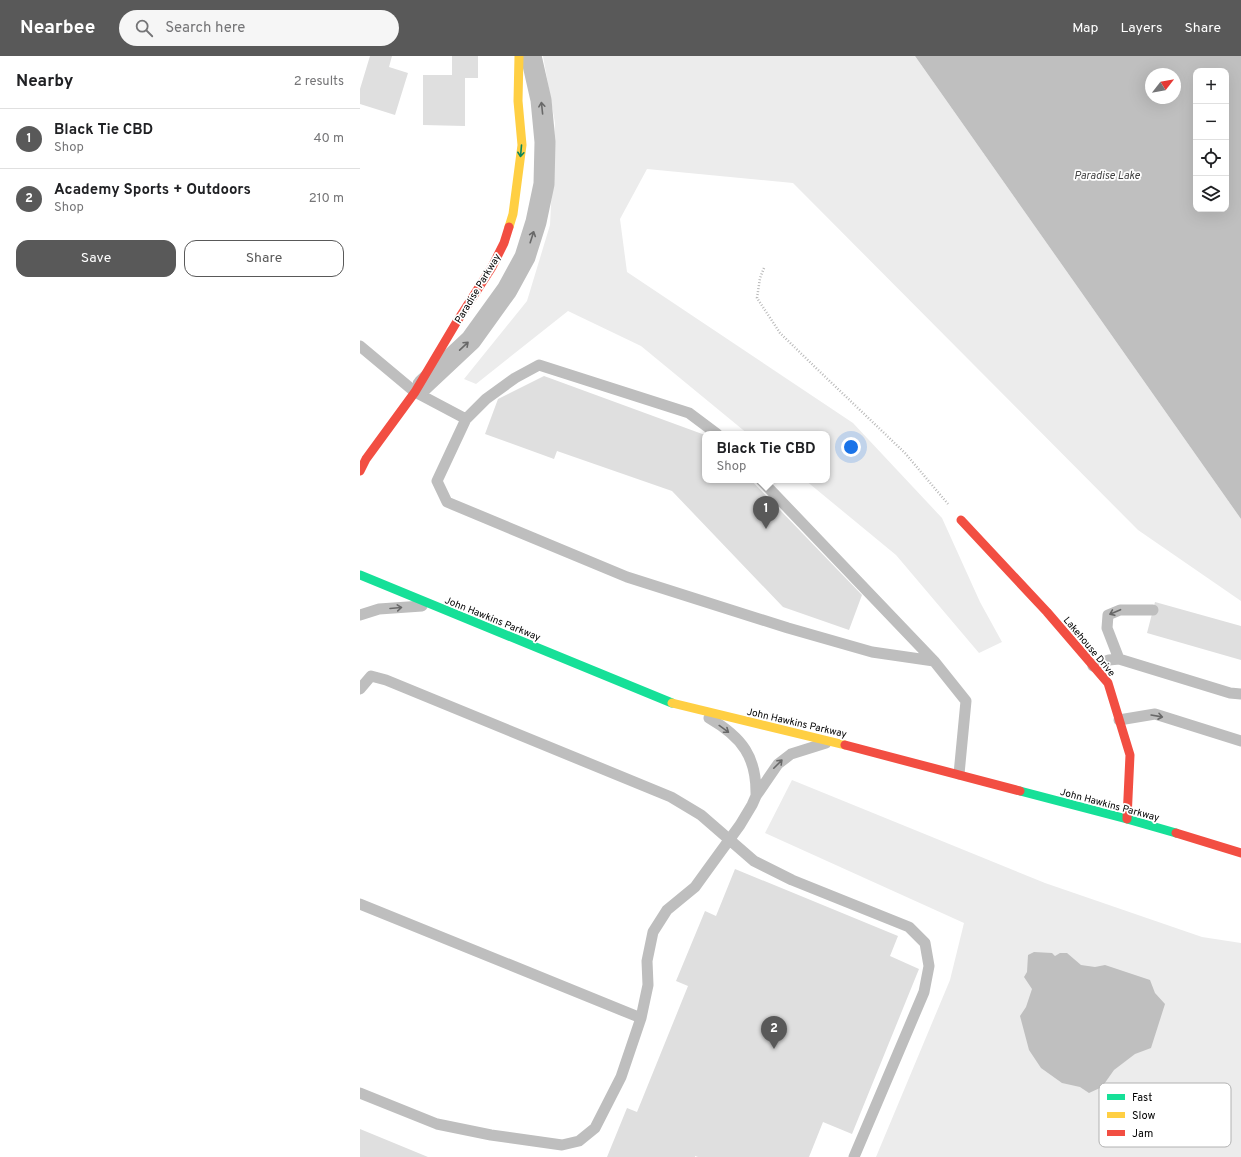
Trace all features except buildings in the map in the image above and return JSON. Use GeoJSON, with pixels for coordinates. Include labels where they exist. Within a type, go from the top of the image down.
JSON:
{"type":"FeatureCollection","features":[{"type":"Feature","properties":{"kind":"main road","name":"Paradise Parkway"},"geometry":{"type":"LineString","coordinates":[[360,471],[366,459],[415,392],[456,323],[492,267],[504,243],[512,214],[522,145],[518,101],[519,56]]}},
{"type":"Feature","properties":{"kind":"main road","name":"Lakehouse Drive"},"geometry":{"type":"LineString","coordinates":[[961,520],[1047,612],[1108,683],[1130,755],[1127,820]]}},
{"type":"Feature","properties":{"kind":"main road","name":"John Hawkins Parkway"},"geometry":{"type":"LineString","coordinates":[[360,575],[665,701],[959,774],[1241,853]]}},
{"type":"Feature","properties":{"kind":"street","name":"Paradise Parkway"},"geometry":{"type":"LineString","coordinates":[[415,392],[471,340],[508,290],[525,257],[536,222],[545,177],[545,142],[542,108],[531,56]]}},
{"type":"Feature","properties":{"kind":"lane"},"geometry":{"type":"LineString","coordinates":[[360,346],[415,392],[466,419]]}},
{"type":"Feature","properties":{"kind":"lane"},"geometry":{"type":"LineString","coordinates":[[713,431],[689,413],[539,365],[515,378],[486,399],[466,419],[437,481],[447,502],[627,577],[788,628],[872,652],[934,661]]}},
{"type":"Feature","properties":{"kind":"lane"},"geometry":{"type":"LineString","coordinates":[[764,483],[934,661],[966,701],[959,774]]}},
{"type":"Feature","properties":{"kind":"lane"},"geometry":{"type":"LineString","coordinates":[[360,615],[379,609],[432,605]]}},
{"type":"Feature","properties":{"kind":"lane"},"geometry":{"type":"LineString","coordinates":[[1119,659],[1107,628],[1108,615],[1120,610],[1153,610]]}},
{"type":"Feature","properties":{"kind":"lane"},"geometry":{"type":"LineString","coordinates":[[1093,666],[1109,660],[1119,659],[1230,693],[1241,694]]}},
{"type":"Feature","properties":{"kind":"lane"},"geometry":{"type":"LineString","coordinates":[[360,689],[371,676],[386,680],[671,797],[701,815],[754,861],[792,880],[909,927],[925,943],[929,966],[924,992],[854,1157]]}},
{"type":"Feature","properties":{"kind":"lane"},"geometry":{"type":"LineString","coordinates":[[691,708],[727,731],[747,752],[753,764],[756,796]]}},
{"type":"Feature","properties":{"kind":"lane"},"geometry":{"type":"LineString","coordinates":[[1119,720],[1155,714],[1241,741]]}},
{"type":"Feature","properties":{"kind":"lane"},"geometry":{"type":"LineString","coordinates":[[360,1093],[437,1124],[491,1135],[562,1146],[579,1141],[595,1128],[621,1077],[641,1018],[648,985],[647,961],[653,932],[667,910],[695,887],[746,815],[756,796],[778,764],[784,758],[799,751],[831,741]]}},
{"type":"Feature","properties":{"kind":"lane"},"geometry":{"type":"LineString","coordinates":[[360,904],[641,1018]]}},
{"type":"Feature","properties":{"kind":"path"},"geometry":{"type":"LineString","coordinates":[[764,268],[760,278],[757,298],[780,333],[905,453],[940,493],[961,520]]}},
{"type":"Feature","properties":{"kind":"shaded area"},"geometry":{"type":"Polygon","coordinates":[[[543,56],[915,56],[1241,519],[1241,601],[1138,530],[793,183],[647,169],[620,219],[627,272],[853,423],[942,518],[980,602],[1002,642],[979,653],[896,555],[809,483],[830,483],[830,431],[744,431],[641,346],[568,311],[476,384],[464,379],[527,301],[550,225],[555,123],[543,56]]]}},
{"type":"Feature","properties":{"kind":"shaded area"},"geometry":{"type":"Polygon","coordinates":[[[792,780],[1045,883],[1202,937],[1241,943],[1241,1157],[876,1157],[950,980],[964,923],[765,833],[792,780]]]}},
{"type":"Feature","properties":{"kind":"water","name":"Paradise Lake"},"geometry":{"type":"Polygon","coordinates":[[[915,56],[1241,56],[1241,519],[915,56]]]}},
{"type":"Feature","properties":{"kind":"water"},"geometry":{"type":"Polygon","coordinates":[[[1034,952],[1052,953],[1055,956],[1060,953],[1067,953],[1081,965],[1095,967],[1105,965],[1150,980],[1155,993],[1165,1004],[1151,1048],[1135,1054],[1114,1070],[1105,1083],[1099,1083],[1099,1088],[1089,1093],[1080,1087],[1062,1083],[1041,1068],[1029,1050],[1020,1016],[1026,1007],[1032,989],[1024,977],[1027,972],[1028,955],[1034,952]]]}},
{"type":"Feature","properties":{"kind":"traffic: fast"},"geometry":{"type":"LineString","coordinates":[[360,575],[672,703]]}},
{"type":"Feature","properties":{"kind":"traffic: fast"},"geometry":{"type":"LineString","coordinates":[[1020,791],[1176,833]]}},
{"type":"Feature","properties":{"kind":"traffic: slow"},"geometry":{"type":"LineString","coordinates":[[509,227],[513,214],[522,145],[518,101],[519,56]]}},
{"type":"Feature","properties":{"kind":"traffic: slow"},"geometry":{"type":"LineString","coordinates":[[672,703],[845,745]]}},
{"type":"Feature","properties":{"kind":"traffic: jam"},"geometry":{"type":"LineString","coordinates":[[360,471],[366,459],[415,392],[456,323],[492,267],[504,243],[509,227]]}},
{"type":"Feature","properties":{"kind":"traffic: jam"},"geometry":{"type":"LineString","coordinates":[[961,520],[1047,612],[1108,683],[1130,755],[1127,819]]}},
{"type":"Feature","properties":{"kind":"traffic: jam"},"geometry":{"type":"LineString","coordinates":[[845,745],[1020,791]]}},
{"type":"Feature","properties":{"kind":"traffic: jam"},"geometry":{"type":"LineString","coordinates":[[1176,833],[1241,853]]}},
{"type":"Feature","properties":{"kind":"place","name":"Black Tie CBD"},"geometry":{"type":"Point","coordinates":[766,529]}},
{"type":"Feature","properties":{"kind":"place","name":"Academy Sports + Outdoors"},"geometry":{"type":"Point","coordinates":[774,1049]}}]}
